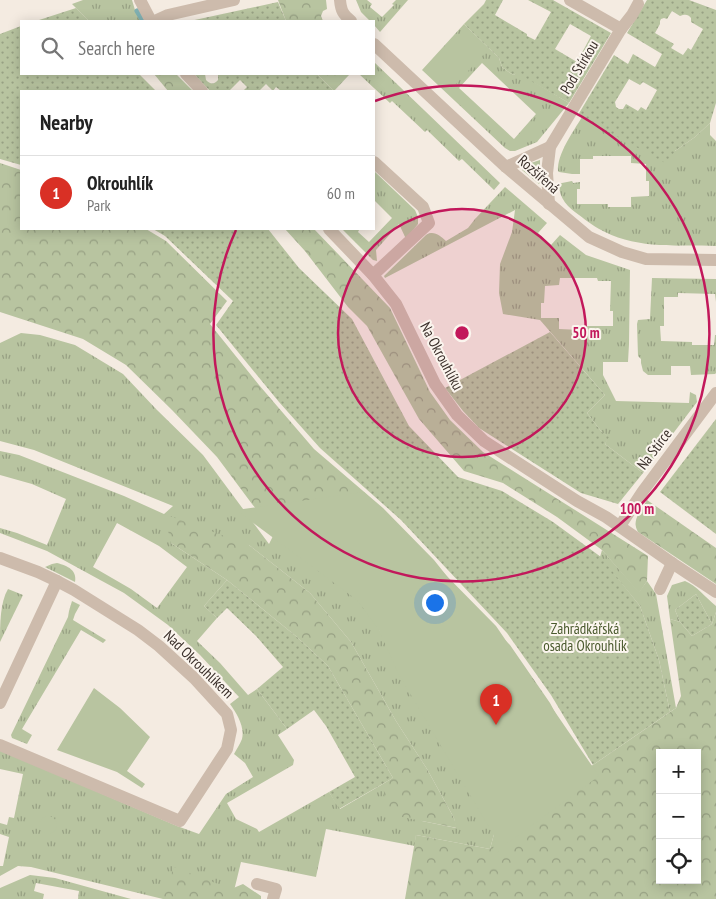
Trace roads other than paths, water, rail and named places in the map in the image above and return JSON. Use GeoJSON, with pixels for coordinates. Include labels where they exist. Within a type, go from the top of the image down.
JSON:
{"type":"FeatureCollection","features":[{"type":"Feature","properties":{"kind":"street"},"geometry":{"type":"LineString","coordinates":[[140,0],[151,20]]}},
{"type":"Feature","properties":{"kind":"street"},"geometry":{"type":"LineString","coordinates":[[158,20],[168,15],[234,0]]}},
{"type":"Feature","properties":{"kind":"street"},"geometry":{"type":"LineString","coordinates":[[340,0],[340,8],[350,20]]}},
{"type":"Feature","properties":{"kind":"street"},"geometry":{"type":"LineString","coordinates":[[570,0],[621,29]]}},
{"type":"Feature","properties":{"kind":"street","name":"Pod Stírkou"},"geometry":{"type":"LineString","coordinates":[[549,204],[547,173],[550,147],[638,4]]}},
{"type":"Feature","properties":{"kind":"street","name":"Rozšířená"},"geometry":{"type":"LineString","coordinates":[[375,45],[506,167],[589,237],[622,252],[646,259],[716,260]]}},
{"type":"Feature","properties":{"kind":"street"},"geometry":{"type":"LineString","coordinates":[[187,75],[201,90]]}},
{"type":"Feature","properties":{"kind":"street"},"geometry":{"type":"LineString","coordinates":[[506,167],[550,147]]}},
{"type":"Feature","properties":{"kind":"street"},"geometry":{"type":"LineString","coordinates":[[373,275],[429,223],[423,207],[375,163]]}},
{"type":"Feature","properties":{"kind":"street","name":"Na Okrouhlíku"},"geometry":{"type":"LineString","coordinates":[[330,230],[373,275],[396,304],[435,384],[457,415],[484,441],[577,501],[620,526],[716,592]]}},
{"type":"Feature","properties":{"kind":"street","name":"Na Stírce"},"geometry":{"type":"LineString","coordinates":[[620,526],[643,491],[716,393]]}},
{"type":"Feature","properties":{"kind":"street","name":"Nad Okrouhlíkem"},"geometry":{"type":"LineString","coordinates":[[0,558],[57,581],[138,630],[159,646],[194,678],[227,714],[230,730],[227,749],[180,821],[0,745]]}},
{"type":"Feature","properties":{"kind":"street"},"geometry":{"type":"LineString","coordinates":[[660,589],[672,563]]}},
{"type":"Feature","properties":{"kind":"street"},"geometry":{"type":"LineString","coordinates":[[0,703],[57,581]]}},
{"type":"Feature","properties":{"kind":"street"},"geometry":{"type":"LineString","coordinates":[[256,884],[276,889],[273,899]]}},
{"type":"Feature","properties":{"kind":"waterway"},"geometry":{"type":"LineString","coordinates":[[137,11],[142,20]]}},
{"type":"Feature","properties":{"kind":"place","name":"Okrouhlík"},"geometry":{"type":"Point","coordinates":[496,725]}},
{"type":"Feature","properties":{"kind":"park label","name":"Zahrádkářská osada Okrouhlík"},"geometry":{"type":"Point","coordinates":[585,636]}}]}
